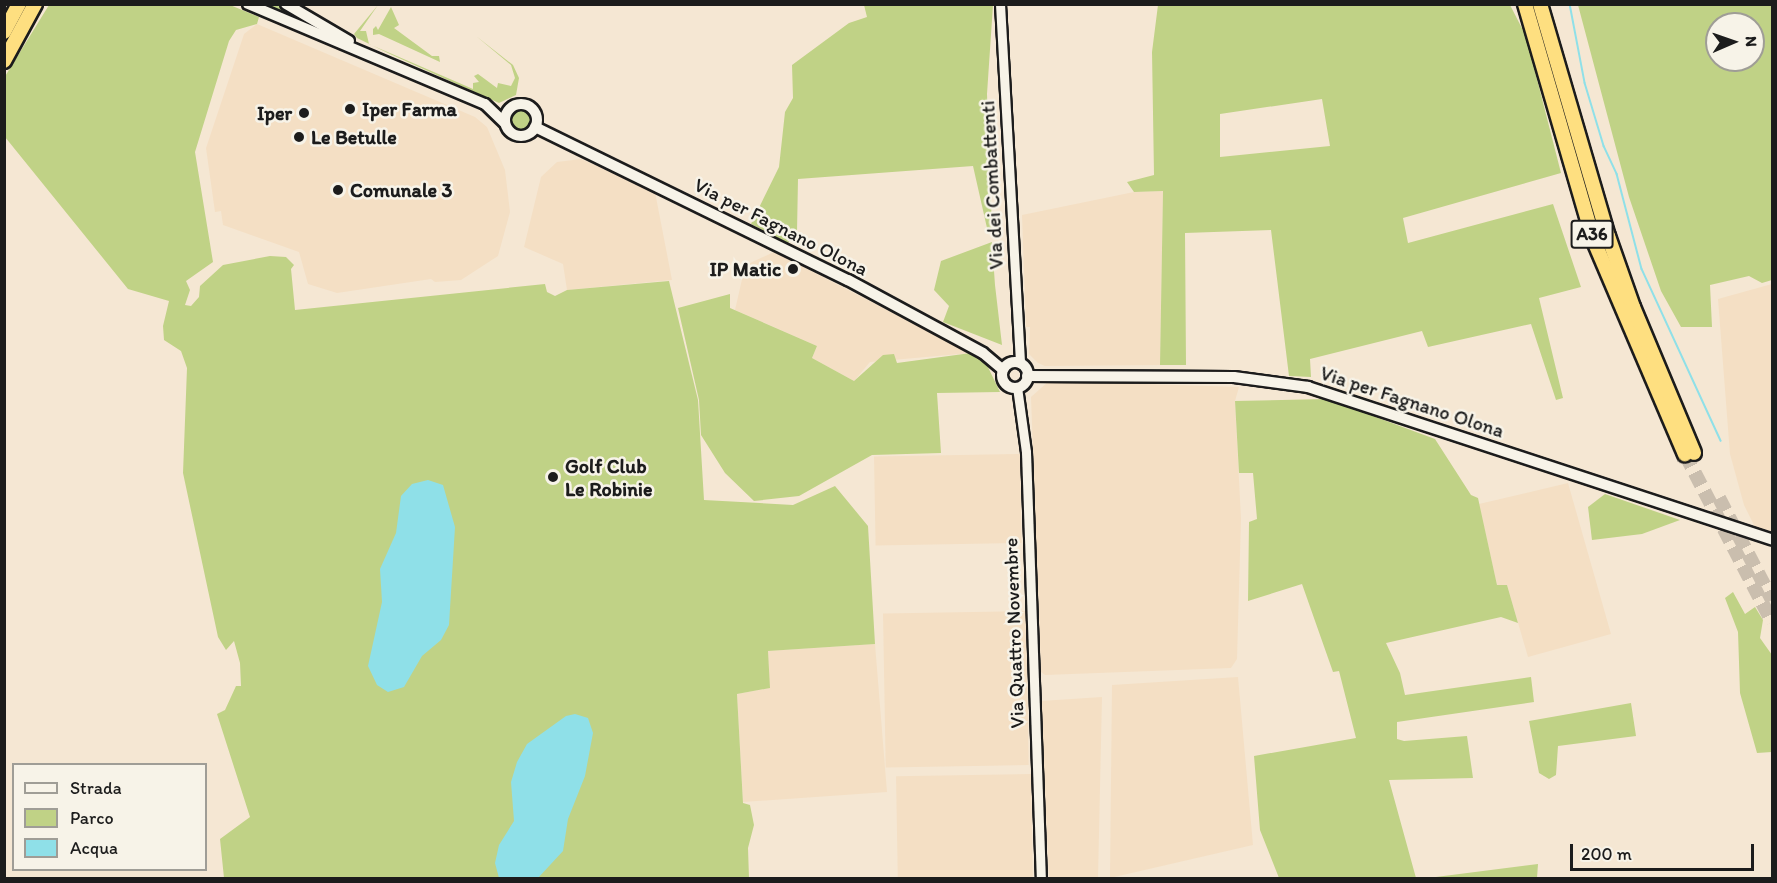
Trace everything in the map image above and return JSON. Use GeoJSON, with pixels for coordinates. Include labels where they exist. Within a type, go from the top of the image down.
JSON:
{"type":"FeatureCollection","features":[{"type":"Feature","properties":{"kind":"highway"},"geometry":{"type":"LineString","coordinates":[[4,32],[19,4]]}},
{"type":"Feature","properties":{"kind":"highway"},"geometry":{"type":"LineString","coordinates":[[4,61],[35,4]]}},
{"type":"Feature","properties":{"kind":"highway"},"geometry":{"type":"LineString","coordinates":[[1516,4],[1543,40]]}},
{"type":"Feature","properties":{"kind":"highway","name":"A36"},"geometry":{"type":"LineString","coordinates":[[1525,4],[1543,40],[1633,308],[1690,454]]}},
{"type":"Feature","properties":{"kind":"highway","name":"A36"},"geometry":{"type":"LineString","coordinates":[[1540,4],[1543,40]]}},
{"type":"Feature","properties":{"kind":"highway"},"geometry":{"type":"LineString","coordinates":[[1543,40],[1547,4]]}},
{"type":"Feature","properties":{"kind":"main road"},"geometry":{"type":"LineString","coordinates":[[248,4],[485,104],[512,106],[525,104],[533,109],[535,127],[520,136],[512,133],[485,104]]}},
{"type":"Feature","properties":{"kind":"main road"},"geometry":{"type":"LineString","coordinates":[[286,4],[381,59]]}},
{"type":"Feature","properties":{"kind":"main road"},"geometry":{"type":"LineString","coordinates":[[505,123],[512,106]]}},
{"type":"Feature","properties":{"kind":"main road","name":"Via per Fagnano Olona"},"geometry":{"type":"LineString","coordinates":[[535,127],[848,280],[983,353],[1003,370],[1004,381],[1017,387]]}},
{"type":"Feature","properties":{"kind":"main road"},"geometry":{"type":"LineString","coordinates":[[1003,370],[1008,364],[1020,363],[1027,376],[1017,387]]}},
{"type":"Feature","properties":{"kind":"main road","name":"Via per Fagnano Olona"},"geometry":{"type":"LineString","coordinates":[[1027,376],[1234,377],[1308,387],[1773,540]]}},
{"type":"Feature","properties":{"kind":"street","name":"Via dei Combattenti"},"geometry":{"type":"LineString","coordinates":[[1000,4],[1020,363]]}},
{"type":"Feature","properties":{"kind":"street","name":"Via Quattro Novembre"},"geometry":{"type":"LineString","coordinates":[[1017,387],[1026,452],[1041,879]]}},
{"type":"Feature","properties":{"kind":"shaded area"},"geometry":{"type":"Polygon","coordinates":[[[257,24],[475,117],[487,127],[505,170],[510,212],[498,256],[461,280],[435,282],[431,279],[337,293],[308,284],[299,252],[223,225],[221,211],[215,212],[206,148],[244,34],[257,24]]]}},
{"type":"Feature","properties":{"kind":"shaded area"},"geometry":{"type":"Polygon","coordinates":[[[581,159],[655,192],[672,280],[567,290],[563,264],[524,247],[541,177],[557,162],[581,159]]]}},
{"type":"Feature","properties":{"kind":"shaded area"},"geometry":{"type":"Polygon","coordinates":[[[1163,191],[1160,365],[1045,366],[1038,363],[1029,354],[1030,327],[1026,327],[1022,215],[1134,192],[1163,191]]]}},
{"type":"Feature","properties":{"kind":"shaded area"},"geometry":{"type":"Polygon","coordinates":[[[774,252],[971,353],[870,362],[854,381],[812,358],[817,346],[735,310],[743,275],[750,263],[774,252]]]}},
{"type":"Feature","properties":{"kind":"shaded area"},"geometry":{"type":"Polygon","coordinates":[[[1772,284],[1772,532],[1756,529],[1744,505],[1730,454],[1718,299],[1772,284]]]}},
{"type":"Feature","properties":{"kind":"shaded area"},"geometry":{"type":"Polygon","coordinates":[[[1049,381],[1239,387],[1235,401],[1241,519],[1237,659],[1231,668],[1045,675],[1041,672],[1031,397],[1049,381]]]}},
{"type":"Feature","properties":{"kind":"shaded area"},"geometry":{"type":"Polygon","coordinates":[[[1020,454],[1022,543],[876,546],[874,457],[1020,454]]]}},
{"type":"Feature","properties":{"kind":"shaded area"},"geometry":{"type":"Polygon","coordinates":[[[1568,483],[1611,634],[1528,657],[1507,585],[1497,585],[1479,504],[1568,483]]]}},
{"type":"Feature","properties":{"kind":"shaded area"},"geometry":{"type":"Polygon","coordinates":[[[1026,611],[1029,765],[886,767],[883,613],[1026,611]]]}},
{"type":"Feature","properties":{"kind":"shaded area"},"geometry":{"type":"Polygon","coordinates":[[[875,644],[887,792],[743,802],[737,694],[769,688],[768,651],[875,644]]]}},
{"type":"Feature","properties":{"kind":"shaded area"},"geometry":{"type":"Polygon","coordinates":[[[1238,677],[1253,845],[1110,878],[1112,685],[1238,677]]]}},
{"type":"Feature","properties":{"kind":"shaded area"},"geometry":{"type":"Polygon","coordinates":[[[1102,697],[1098,878],[1049,878],[1041,701],[1102,697]]]}},
{"type":"Feature","properties":{"kind":"shaded area"},"geometry":{"type":"Polygon","coordinates":[[[1031,774],[1033,878],[898,878],[896,776],[1031,774]]]}},
{"type":"Feature","properties":{"kind":"green space"},"geometry":{"type":"Polygon","coordinates":[[[49,5],[230,5],[259,17],[257,24],[236,30],[229,41],[195,152],[213,262],[186,281],[190,290],[185,305],[191,306],[199,297],[200,286],[223,265],[270,256],[286,257],[294,265],[291,269],[295,310],[545,284],[547,292],[555,296],[567,290],[669,281],[698,400],[704,500],[793,505],[835,486],[868,526],[875,644],[768,651],[770,688],[737,694],[743,803],[750,805],[754,825],[748,848],[749,878],[224,878],[220,839],[250,817],[217,714],[225,710],[236,686],[241,686],[240,663],[234,641],[226,650],[218,637],[183,473],[187,368],[181,351],[164,340],[163,326],[169,301],[128,289],[5,137],[4,78],[49,5]]]}},
{"type":"Feature","properties":{"kind":"green space"},"geometry":{"type":"Polygon","coordinates":[[[257,5],[279,5],[324,31],[257,5]]]}},
{"type":"Feature","properties":{"kind":"green space"},"geometry":{"type":"Polygon","coordinates":[[[378,5],[360,31],[366,31],[369,44],[354,34],[378,5]]]}},
{"type":"Feature","properties":{"kind":"green space"},"geometry":{"type":"Polygon","coordinates":[[[864,5],[993,5],[987,94],[992,228],[987,228],[973,166],[798,179],[797,232],[788,243],[751,224],[779,167],[785,112],[793,98],[792,65],[849,23],[867,17],[864,5]]]}},
{"type":"Feature","properties":{"kind":"green space"},"geometry":{"type":"Polygon","coordinates":[[[1158,5],[1510,5],[1526,36],[1561,173],[1403,218],[1408,243],[1553,204],[1581,287],[1539,298],[1563,398],[1556,400],[1531,324],[1428,347],[1422,331],[1310,359],[1311,377],[1289,376],[1271,230],[1185,233],[1186,365],[1160,365],[1163,191],[1134,192],[1127,182],[1154,175],[1152,52],[1158,5]],[[1322,99],[1220,114],[1220,157],[1330,146],[1322,99]]]}},
{"type":"Feature","properties":{"kind":"green space"},"geometry":{"type":"Polygon","coordinates":[[[1578,5],[1772,5],[1772,280],[1762,283],[1749,276],[1710,285],[1712,327],[1681,327],[1661,291],[1629,197],[1578,5]]]}},
{"type":"Feature","properties":{"kind":"green space"},"geometry":{"type":"Polygon","coordinates":[[[391,7],[399,25],[394,28],[432,56],[439,56],[440,62],[379,34],[373,35],[373,29],[376,26],[378,30],[391,7]]]}},
{"type":"Feature","properties":{"kind":"green space"},"geometry":{"type":"Polygon","coordinates":[[[476,36],[513,65],[519,78],[516,95],[499,103],[372,46],[473,89],[473,83],[479,82],[474,76],[478,74],[497,88],[498,83],[511,86],[515,78],[511,65],[476,36]]]}},
{"type":"Feature","properties":{"kind":"green space"},"geometry":{"type":"Polygon","coordinates":[[[521,109],[529,112],[532,120],[529,128],[521,131],[513,128],[510,120],[513,112],[521,109]]]}},
{"type":"Feature","properties":{"kind":"green space"},"geometry":{"type":"Polygon","coordinates":[[[992,242],[1002,345],[943,322],[949,306],[934,290],[941,261],[992,242]]]}},
{"type":"Feature","properties":{"kind":"green space"},"geometry":{"type":"Polygon","coordinates":[[[730,294],[730,308],[817,346],[812,358],[854,381],[883,355],[894,354],[897,363],[971,353],[986,363],[1000,392],[937,393],[941,453],[872,455],[799,496],[754,501],[725,473],[701,435],[699,400],[678,308],[730,294]]]}},
{"type":"Feature","properties":{"kind":"green space"},"geometry":{"type":"Polygon","coordinates":[[[1327,399],[1435,439],[1471,495],[1478,498],[1497,585],[1507,585],[1518,623],[1501,617],[1386,643],[1400,673],[1405,695],[1531,677],[1534,702],[1397,722],[1397,739],[1404,741],[1467,736],[1473,778],[1389,780],[1416,878],[1279,878],[1260,830],[1254,756],[1356,738],[1339,671],[1333,672],[1302,584],[1248,601],[1249,522],[1257,519],[1253,473],[1239,473],[1235,401],[1327,399]]]}},
{"type":"Feature","properties":{"kind":"green space"},"geometry":{"type":"Polygon","coordinates":[[[1605,494],[1680,520],[1642,534],[1592,540],[1588,507],[1605,494]]]}},
{"type":"Feature","properties":{"kind":"green space"},"geometry":{"type":"Polygon","coordinates":[[[1733,592],[1745,614],[1755,607],[1763,620],[1760,638],[1772,655],[1772,752],[1757,753],[1740,693],[1738,632],[1725,598],[1733,592]]]}},
{"type":"Feature","properties":{"kind":"green space"},"geometry":{"type":"Polygon","coordinates":[[[1631,703],[1636,736],[1558,746],[1556,775],[1549,779],[1539,773],[1529,721],[1631,703]]]}},
{"type":"Feature","properties":{"kind":"green space"},"geometry":{"type":"Polygon","coordinates":[[[1538,864],[1537,878],[1428,878],[1538,864]]]}},
{"type":"Feature","properties":{"kind":"water"},"geometry":{"type":"Polygon","coordinates":[[[428,480],[443,485],[455,527],[449,625],[441,640],[422,656],[404,687],[388,692],[377,685],[368,666],[382,602],[380,569],[396,533],[401,496],[412,484],[428,480]]]}},
{"type":"Feature","properties":{"kind":"water"},"geometry":{"type":"Polygon","coordinates":[[[575,714],[588,718],[593,733],[585,776],[568,819],[563,851],[538,878],[499,878],[495,863],[499,845],[514,821],[511,782],[517,762],[527,744],[566,716],[575,714]]]}},
{"type":"Feature","properties":{"kind":"waterway"},"geometry":{"type":"LineString","coordinates":[[1570,4],[1585,83],[1604,146],[1617,174],[1642,269],[1721,441]]}},
{"type":"Feature","properties":{"kind":"tunnel"},"geometry":{"type":"LineString","coordinates":[[1685,454],[1772,622]]}},
{"type":"Feature","properties":{"kind":"tunnel"},"geometry":{"type":"LineString","coordinates":[[1719,498],[1772,600]]}},
{"type":"Feature","properties":{"kind":"place","name":"Iper Farma"},"geometry":{"type":"Point","coordinates":[350,109]}},
{"type":"Feature","properties":{"kind":"place","name":"Iper"},"geometry":{"type":"Point","coordinates":[304,113]}},
{"type":"Feature","properties":{"kind":"place","name":"Le Betulle"},"geometry":{"type":"Point","coordinates":[299,137]}},
{"type":"Feature","properties":{"kind":"place","name":"Comunale 3"},"geometry":{"type":"Point","coordinates":[338,190]}},
{"type":"Feature","properties":{"kind":"place","name":"IP Matic"},"geometry":{"type":"Point","coordinates":[793,269]}},
{"type":"Feature","properties":{"kind":"place","name":"Golf Club Le Robinie"},"geometry":{"type":"Point","coordinates":[553,477]}}]}
